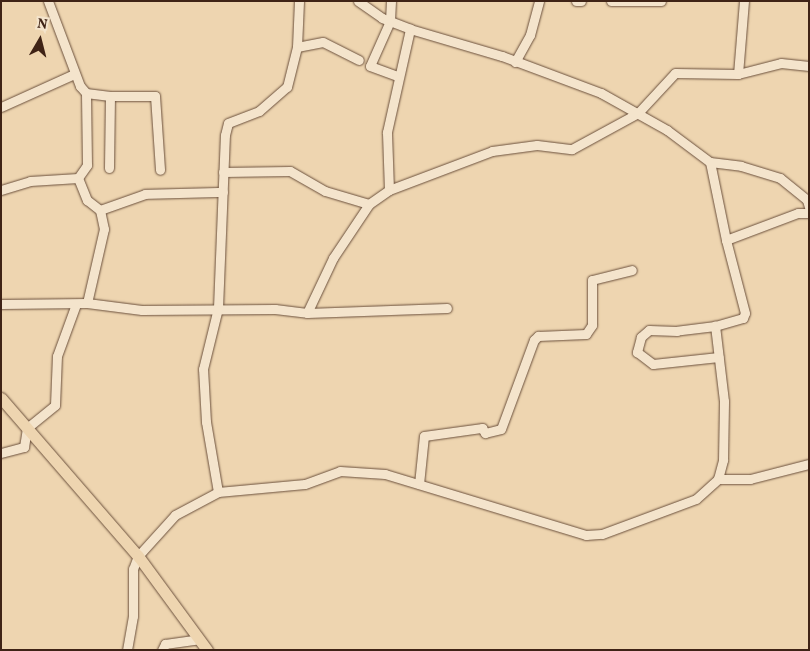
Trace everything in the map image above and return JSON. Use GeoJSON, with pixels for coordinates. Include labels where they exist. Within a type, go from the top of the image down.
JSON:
{"type":"FeatureCollection","features":[{"type":"Feature","properties":{"kind":"main road"},"geometry":{"type":"LineString","coordinates":[[1,398],[138,556],[207,650]]}},
{"type":"Feature","properties":{"kind":"street"},"geometry":{"type":"LineString","coordinates":[[48,1],[74,74],[86,93],[87,165],[78,178]]}},
{"type":"Feature","properties":{"kind":"street"},"geometry":{"type":"LineString","coordinates":[[218,492],[206,422],[203,369],[218,308],[223,172],[228,124],[259,111],[287,87],[296,47],[299,1]]}},
{"type":"Feature","properties":{"kind":"street"},"geometry":{"type":"LineString","coordinates":[[358,1],[390,21],[410,29],[515,62],[601,92],[638,113],[710,162],[741,166],[780,178],[807,200],[809,207]]}},
{"type":"Feature","properties":{"kind":"street"},"geometry":{"type":"LineString","coordinates":[[391,1],[390,21],[370,66],[397,76]]}},
{"type":"Feature","properties":{"kind":"street"},"geometry":{"type":"LineString","coordinates":[[515,62],[530,36],[539,1]]}},
{"type":"Feature","properties":{"kind":"street"},"geometry":{"type":"LineString","coordinates":[[576,1],[581,1]]}},
{"type":"Feature","properties":{"kind":"street"},"geometry":{"type":"LineString","coordinates":[[611,1],[661,1]]}},
{"type":"Feature","properties":{"kind":"street"},"geometry":{"type":"LineString","coordinates":[[738,74],[744,1]]}},
{"type":"Feature","properties":{"kind":"street"},"geometry":{"type":"LineString","coordinates":[[389,190],[387,132],[397,76],[410,29]]}},
{"type":"Feature","properties":{"kind":"street"},"geometry":{"type":"LineString","coordinates":[[296,47],[323,42],[359,60]]}},
{"type":"Feature","properties":{"kind":"street"},"geometry":{"type":"LineString","coordinates":[[307,313],[333,258],[369,204],[389,190],[492,151],[537,146],[572,148],[638,113],[675,73],[738,74],[781,63],[809,66]]}},
{"type":"Feature","properties":{"kind":"street"},"geometry":{"type":"LineString","coordinates":[[1,106],[74,74]]}},
{"type":"Feature","properties":{"kind":"street"},"geometry":{"type":"LineString","coordinates":[[86,93],[110,96],[155,96],[160,170]]}},
{"type":"Feature","properties":{"kind":"street"},"geometry":{"type":"LineString","coordinates":[[109,168],[110,96]]}},
{"type":"Feature","properties":{"kind":"street"},"geometry":{"type":"LineString","coordinates":[[710,162],[726,240],[745,314],[743,318],[715,326],[677,332],[649,330],[641,337],[637,352],[653,364],[719,357]]}},
{"type":"Feature","properties":{"kind":"street"},"geometry":{"type":"LineString","coordinates":[[223,172],[290,171],[325,191],[369,204]]}},
{"type":"Feature","properties":{"kind":"street"},"geometry":{"type":"LineString","coordinates":[[1,190],[30,180],[78,178]]}},
{"type":"Feature","properties":{"kind":"street"},"geometry":{"type":"LineString","coordinates":[[78,178],[87,200],[100,210],[104,228],[88,303]]}},
{"type":"Feature","properties":{"kind":"street"},"geometry":{"type":"LineString","coordinates":[[100,210],[145,194],[222,192]]}},
{"type":"Feature","properties":{"kind":"street"},"geometry":{"type":"LineString","coordinates":[[726,240],[798,213],[809,213]]}},
{"type":"Feature","properties":{"kind":"street"},"geometry":{"type":"LineString","coordinates":[[419,484],[424,436],[482,428],[485,432],[501,429],[534,340],[538,336],[586,334],[592,325],[592,280],[632,270]]}},
{"type":"Feature","properties":{"kind":"street"},"geometry":{"type":"LineString","coordinates":[[1,304],[88,303],[142,310],[218,308],[307,313],[447,308]]}},
{"type":"Feature","properties":{"kind":"street"},"geometry":{"type":"LineString","coordinates":[[24,447],[27,428],[54,405],[57,356],[76,304]]}},
{"type":"Feature","properties":{"kind":"street"},"geometry":{"type":"LineString","coordinates":[[127,650],[133,616],[133,569],[138,556],[176,515],[218,492],[305,484],[340,471],[385,474],[586,535],[610,531],[696,499],[718,478],[723,460],[724,401],[715,326]]}},
{"type":"Feature","properties":{"kind":"street"},"geometry":{"type":"LineString","coordinates":[[1,453],[24,447],[35,438]]}},
{"type":"Feature","properties":{"kind":"street"},"geometry":{"type":"LineString","coordinates":[[718,478],[750,479],[809,464]]}},
{"type":"Feature","properties":{"kind":"street"},"geometry":{"type":"LineString","coordinates":[[162,650],[165,644],[199,640]]}}]}
